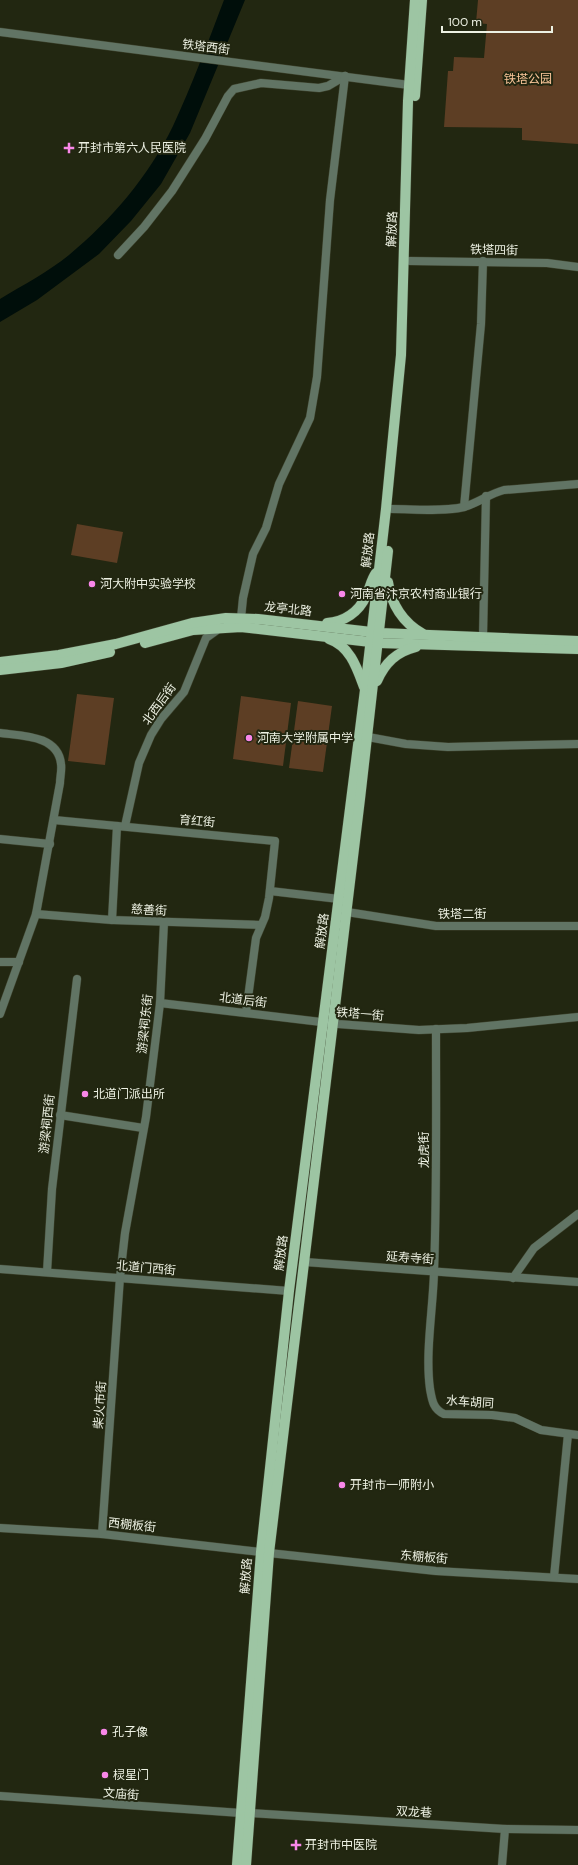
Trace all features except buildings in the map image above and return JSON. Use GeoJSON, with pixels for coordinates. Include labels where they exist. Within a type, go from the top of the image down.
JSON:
{"type":"FeatureCollection","features":[{"type":"Feature","properties":{"kind":"main road","name":"解放路"},"geometry":{"type":"LineString","coordinates":[[237,1865],[245,1813],[265,1552],[289,1291],[339,899],[369,691],[383,569],[401,355],[409,85],[414,0]]}},
{"type":"Feature","properties":{"kind":"main road","name":"解放路"},"geometry":{"type":"LineString","coordinates":[[383,569],[392,509],[407,356],[415,101],[422,0]]}},
{"type":"Feature","properties":{"kind":"main road"},"geometry":{"type":"LineString","coordinates":[[313,624],[336,623],[354,612],[362,604],[372,579],[383,569],[396,609],[425,640],[405,650],[392,659],[369,691],[348,653],[333,640],[316,635]]}},
{"type":"Feature","properties":{"kind":"main road","name":"龙亭北路"},"geometry":{"type":"LineString","coordinates":[[0,662],[59,655],[116,644],[192,623],[225,618],[313,624],[375,638]]}},
{"type":"Feature","properties":{"kind":"main road","name":"龙亭北路"},"geometry":{"type":"LineString","coordinates":[[0,670],[61,663],[193,630],[220,628],[252,628],[316,635],[578,649]]}},
{"type":"Feature","properties":{"kind":"main road","name":"龙亭北路"},"geometry":{"type":"LineString","coordinates":[[425,640],[483,637],[578,641]]}},
{"type":"Feature","properties":{"kind":"main road","name":"解放路"},"geometry":{"type":"LineString","coordinates":[[265,1552],[305,1262],[368,737],[369,691]]}},
{"type":"Feature","properties":{"kind":"main road","name":"解放路"},"geometry":{"type":"LineString","coordinates":[[245,1813],[246,1865]]}},
{"type":"Feature","properties":{"kind":"street","name":"铁塔西街"},"geometry":{"type":"LineString","coordinates":[[0,32],[98,46],[302,70],[409,85]]}},
{"type":"Feature","properties":{"kind":"street"},"geometry":{"type":"LineString","coordinates":[[118,255],[144,227],[172,191],[205,139],[228,96],[234,89],[261,83],[318,88],[328,86],[345,76]]}},
{"type":"Feature","properties":{"kind":"street"},"geometry":{"type":"LineString","coordinates":[[241,618],[243,598],[253,554],[266,528],[279,484],[310,418],[317,377],[330,200],[345,76]]}},
{"type":"Feature","properties":{"kind":"street","name":"铁塔四街"},"geometry":{"type":"LineString","coordinates":[[410,261],[547,263],[578,267]]}},
{"type":"Feature","properties":{"kind":"street"},"geometry":{"type":"LineString","coordinates":[[464,507],[481,324],[483,261]]}},
{"type":"Feature","properties":{"kind":"street"},"geometry":{"type":"LineString","coordinates":[[392,509],[438,509],[464,507],[486,496],[504,490],[578,484]]}},
{"type":"Feature","properties":{"kind":"street"},"geometry":{"type":"LineString","coordinates":[[483,637],[486,496]]}},
{"type":"Feature","properties":{"kind":"street","name":"北西后街"},"geometry":{"type":"LineString","coordinates":[[121,826],[139,763],[151,735],[161,719],[184,692],[206,638],[220,628]]}},
{"type":"Feature","properties":{"kind":"street"},"geometry":{"type":"LineString","coordinates":[[0,733],[38,739],[49,743],[57,752],[61,763],[60,783],[54,820],[36,914],[0,1014]]}},
{"type":"Feature","properties":{"kind":"street"},"geometry":{"type":"LineString","coordinates":[[368,737],[406,744],[448,747],[578,744]]}},
{"type":"Feature","properties":{"kind":"street","name":"育红街"},"geometry":{"type":"LineString","coordinates":[[54,820],[275,841],[270,891]]}},
{"type":"Feature","properties":{"kind":"street"},"geometry":{"type":"LineString","coordinates":[[112,920],[121,826]]}},
{"type":"Feature","properties":{"kind":"street"},"geometry":{"type":"LineString","coordinates":[[0,839],[50,844]]}},
{"type":"Feature","properties":{"kind":"street"},"geometry":{"type":"LineString","coordinates":[[246,1013],[256,938],[265,917],[270,891],[339,899]]}},
{"type":"Feature","properties":{"kind":"street","name":"铁塔二街"},"geometry":{"type":"LineString","coordinates":[[347,912],[436,926],[578,926]]}},
{"type":"Feature","properties":{"kind":"street","name":"慈善街"},"geometry":{"type":"LineString","coordinates":[[36,914],[112,920],[261,925]]}},
{"type":"Feature","properties":{"kind":"street","name":"游梁祠东街"},"geometry":{"type":"LineString","coordinates":[[120,1277],[125,1233],[144,1128],[160,1003],[164,922]]}},
{"type":"Feature","properties":{"kind":"street"},"geometry":{"type":"LineString","coordinates":[[0,962],[19,962]]}},
{"type":"Feature","properties":{"kind":"street","name":"游梁祠西街"},"geometry":{"type":"LineString","coordinates":[[47,1272],[52,1189],[77,979]]}},
{"type":"Feature","properties":{"kind":"street","name":"北道后街"},"geometry":{"type":"LineString","coordinates":[[160,1003],[323,1022]]}},
{"type":"Feature","properties":{"kind":"street","name":"铁塔一街"},"geometry":{"type":"LineString","coordinates":[[323,1022],[334,1021],[436,1025],[578,1012]]}},
{"type":"Feature","properties":{"kind":"street","name":"铁塔一街"},"geometry":{"type":"LineString","coordinates":[[334,1021],[376,1028],[436,1029],[467,1028],[578,1017]]}},
{"type":"Feature","properties":{"kind":"street","name":"龙虎街"},"geometry":{"type":"LineString","coordinates":[[434,1271],[436,1029]]}},
{"type":"Feature","properties":{"kind":"street"},"geometry":{"type":"LineString","coordinates":[[60,1115],[144,1128]]}},
{"type":"Feature","properties":{"kind":"street"},"geometry":{"type":"LineString","coordinates":[[513,1278],[534,1248],[578,1214]]}},
{"type":"Feature","properties":{"kind":"street","name":"延寿寺街"},"geometry":{"type":"LineString","coordinates":[[305,1262],[578,1282]]}},
{"type":"Feature","properties":{"kind":"street","name":"北道门西街"},"geometry":{"type":"LineString","coordinates":[[0,1269],[289,1291]]}},
{"type":"Feature","properties":{"kind":"street","name":"水车胡同"},"geometry":{"type":"LineString","coordinates":[[434,1271],[430,1389],[434,1406],[437,1411],[444,1414],[492,1415],[514,1418],[541,1430],[568,1434]]}},
{"type":"Feature","properties":{"kind":"street","name":"柴火市街"},"geometry":{"type":"LineString","coordinates":[[102,1534],[120,1277]]}},
{"type":"Feature","properties":{"kind":"street"},"geometry":{"type":"LineString","coordinates":[[554,1577],[568,1434],[578,1435]]}},
{"type":"Feature","properties":{"kind":"street","name":"西棚板街"},"geometry":{"type":"LineString","coordinates":[[0,1528],[102,1534],[265,1552]]}},
{"type":"Feature","properties":{"kind":"street","name":"东棚板街"},"geometry":{"type":"LineString","coordinates":[[265,1552],[436,1571],[578,1579]]}},
{"type":"Feature","properties":{"kind":"street","name":"文庙街"},"geometry":{"type":"LineString","coordinates":[[0,1796],[245,1813]]}},
{"type":"Feature","properties":{"kind":"street","name":"双龙巷"},"geometry":{"type":"LineString","coordinates":[[245,1813],[505,1829],[578,1830]]}},
{"type":"Feature","properties":{"kind":"street"},"geometry":{"type":"LineString","coordinates":[[502,1865],[505,1829]]}},
{"type":"Feature","properties":{"kind":"green space","name":"铁塔公园"},"geometry":{"type":"Polygon","coordinates":[[[478,0],[578,0],[578,144],[522,140],[522,128],[444,127],[448,71],[453,71],[454,57],[484,58],[487,24],[476,23],[478,0]]]}},
{"type":"Feature","properties":{"kind":"green space"},"geometry":{"type":"Polygon","coordinates":[[[77,524],[123,532],[117,563],[71,555],[77,524]]]}},
{"type":"Feature","properties":{"kind":"green space"},"geometry":{"type":"Polygon","coordinates":[[[77,694],[114,698],[105,765],[68,761],[77,694]]]}},
{"type":"Feature","properties":{"kind":"green space"},"geometry":{"type":"Polygon","coordinates":[[[241,696],[291,703],[283,766],[233,759],[241,696]]]}},
{"type":"Feature","properties":{"kind":"green space"},"geometry":{"type":"Polygon","coordinates":[[[298,701],[332,706],[323,772],[289,768],[298,701]]]}},
{"type":"Feature","properties":{"kind":"shaded area"},"geometry":{"type":"Polygon","coordinates":[[[224,0],[245,0],[190,133],[161,184],[131,221],[99,254],[37,300],[0,322],[0,299],[44,273],[69,255],[100,227],[141,180],[173,126],[224,0]]]}},
{"type":"Feature","properties":{"kind":"place","name":"开封市第六人民医院"},"geometry":{"type":"Point","coordinates":[69,148]}},
{"type":"Feature","properties":{"kind":"place","name":"河大附中实验学校"},"geometry":{"type":"Point","coordinates":[92,584]}},
{"type":"Feature","properties":{"kind":"place","name":"河南省汴京农村商业银行"},"geometry":{"type":"Point","coordinates":[342,594]}},
{"type":"Feature","properties":{"kind":"place","name":"河南大学附属中学"},"geometry":{"type":"Point","coordinates":[249,738]}},
{"type":"Feature","properties":{"kind":"place","name":"北道门派出所"},"geometry":{"type":"Point","coordinates":[85,1094]}},
{"type":"Feature","properties":{"kind":"place","name":"开封市一师附小"},"geometry":{"type":"Point","coordinates":[342,1485]}},
{"type":"Feature","properties":{"kind":"place","name":"孔子像"},"geometry":{"type":"Point","coordinates":[104,1732]}},
{"type":"Feature","properties":{"kind":"place","name":"棂星门"},"geometry":{"type":"Point","coordinates":[105,1775]}},
{"type":"Feature","properties":{"kind":"place","name":"开封市中医院"},"geometry":{"type":"Point","coordinates":[296,1845]}}]}
